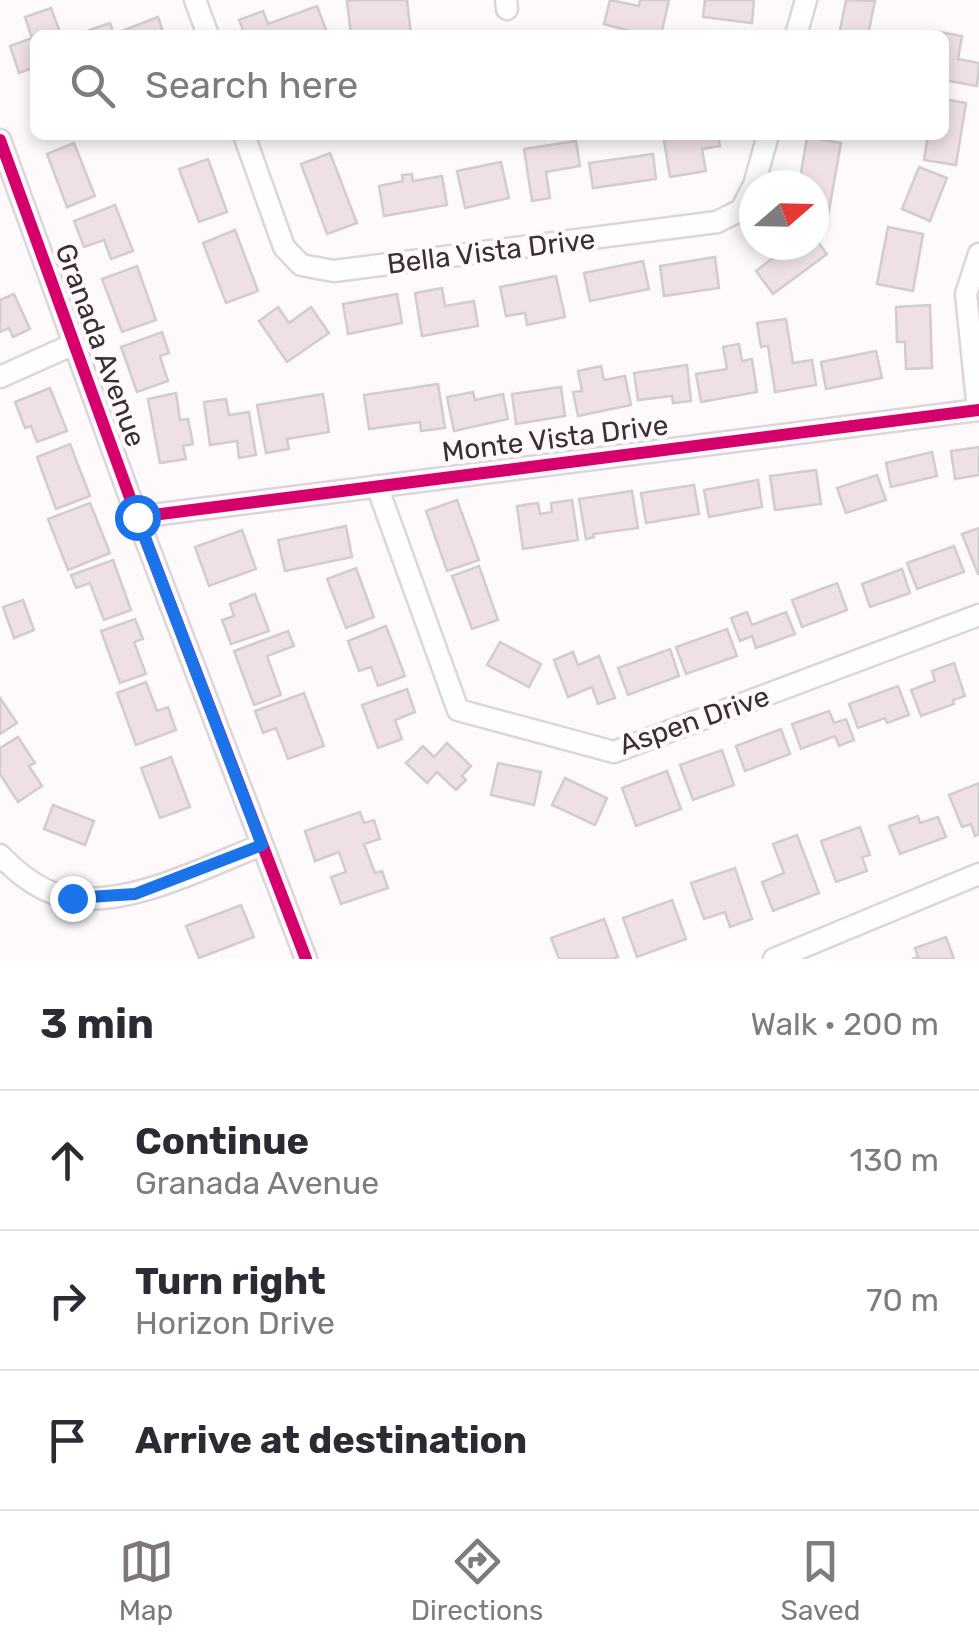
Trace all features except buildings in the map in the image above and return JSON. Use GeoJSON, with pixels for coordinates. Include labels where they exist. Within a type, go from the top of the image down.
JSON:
{"type":"FeatureCollection","features":[{"type":"Feature","properties":{"kind":"street"},"geometry":{"type":"LineString","coordinates":[[195,0],[206,30]]}},
{"type":"Feature","properties":{"kind":"street"},"geometry":{"type":"LineString","coordinates":[[797,30],[806,0]]}},
{"type":"Feature","properties":{"kind":"street","name":"Granada Avenue"},"geometry":{"type":"LineString","coordinates":[[0,140],[137,517],[306,959]]}},
{"type":"Feature","properties":{"kind":"street","name":"Bella Vista Drive"},"geometry":{"type":"LineString","coordinates":[[246,140],[284,247],[301,265],[334,271],[716,222],[741,210],[754,185],[767,140]]}},
{"type":"Feature","properties":{"kind":"street"},"geometry":{"type":"LineString","coordinates":[[978,410],[966,294],[979,254]]}},
{"type":"Feature","properties":{"kind":"street"},"geometry":{"type":"LineString","coordinates":[[0,377],[74,344]]}},
{"type":"Feature","properties":{"kind":"street","name":"Monte Vista Drive"},"geometry":{"type":"LineString","coordinates":[[137,517],[978,410]]}},
{"type":"Feature","properties":{"kind":"street","name":"Aspen Drive"},"geometry":{"type":"LineString","coordinates":[[377,486],[458,710],[614,752],[979,614]]}},
{"type":"Feature","properties":{"kind":"street"},"geometry":{"type":"LineString","coordinates":[[0,856],[35,885],[72,898],[96,898],[135,894],[262,845]]}},
{"type":"Feature","properties":{"kind":"street"},"geometry":{"type":"LineString","coordinates":[[774,959],[979,874]]}},
{"type":"Feature","properties":{"kind":"cycle path"},"geometry":{"type":"LineString","coordinates":[[0,140],[137,517],[306,959]]}},
{"type":"Feature","properties":{"kind":"cycle path"},"geometry":{"type":"LineString","coordinates":[[137,517],[979,410]]}},
{"type":"Feature","properties":{"kind":"route"},"geometry":{"type":"LineString","coordinates":[[72,898],[135,894],[262,845],[137,517]]}}]}
